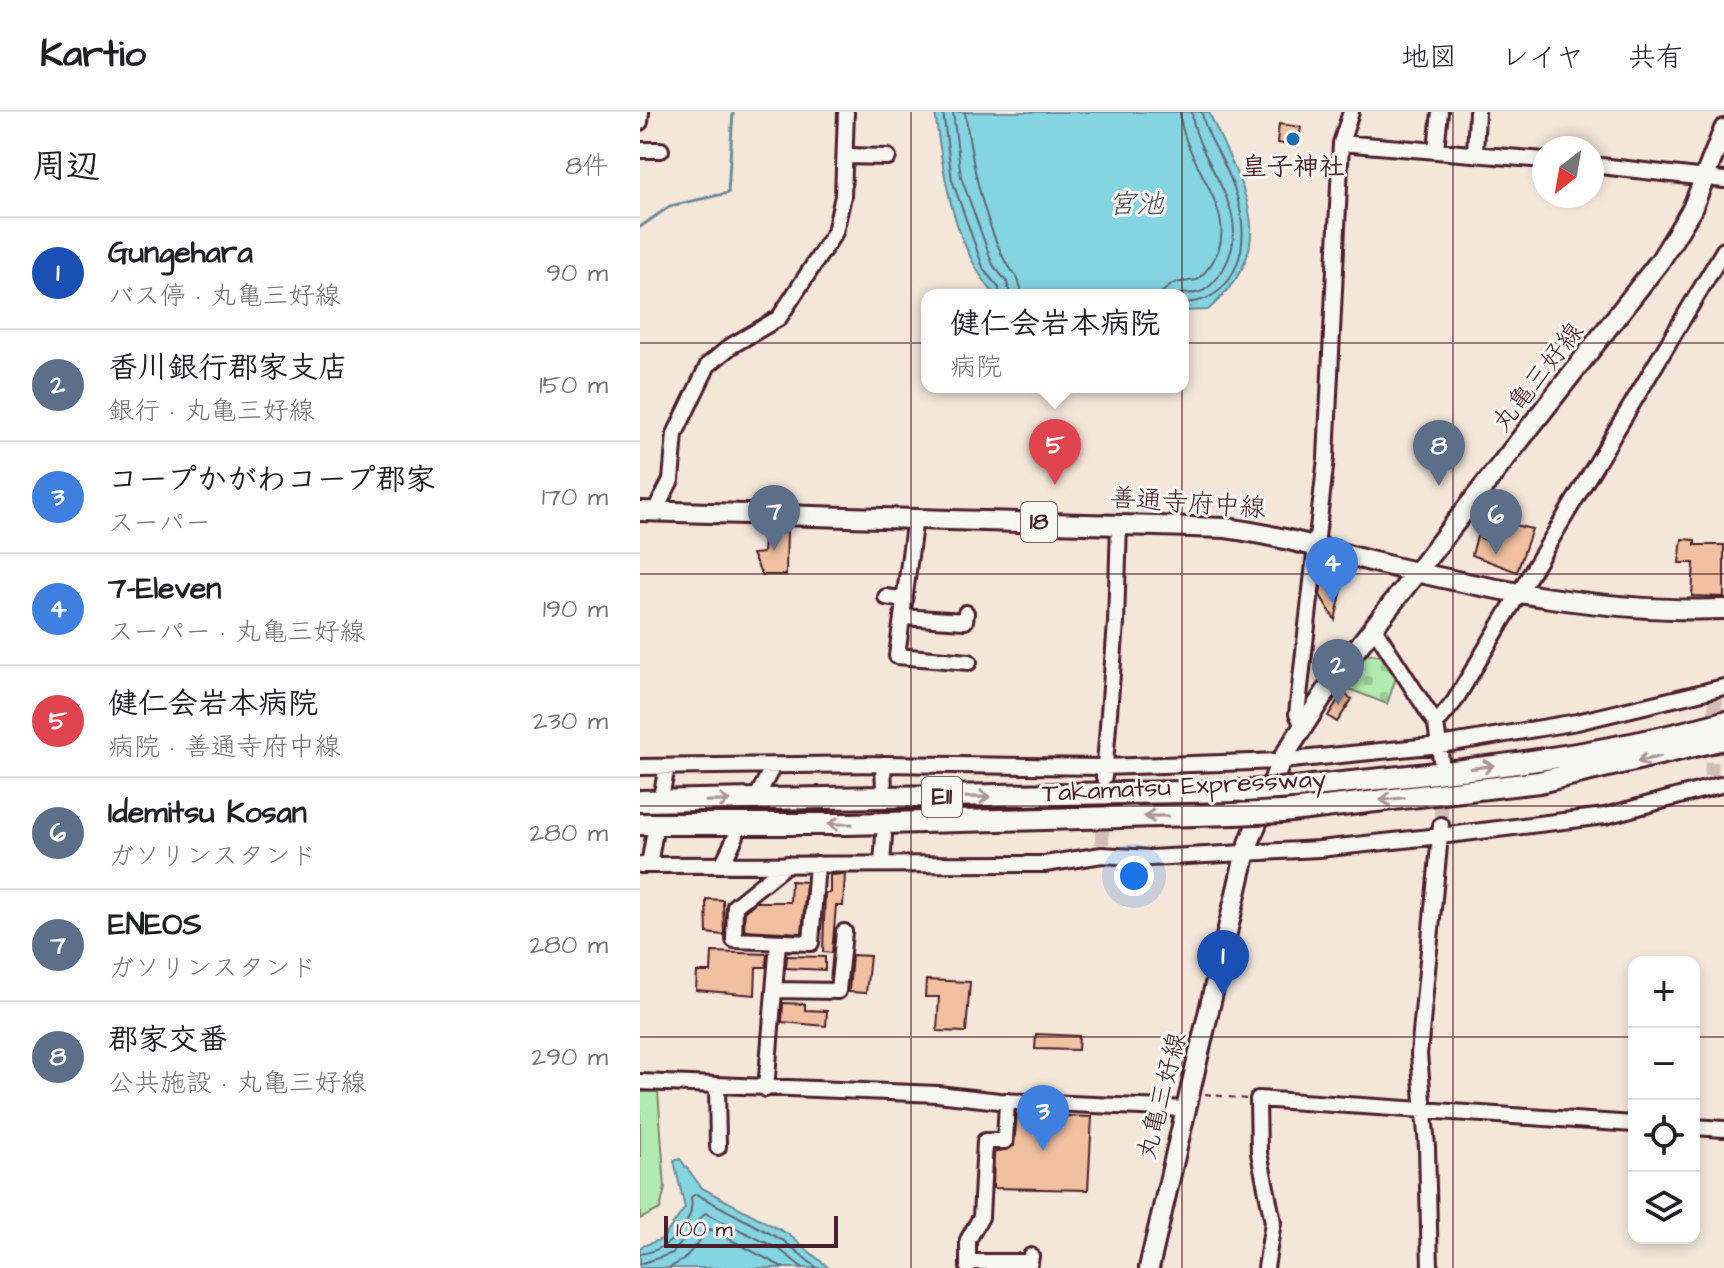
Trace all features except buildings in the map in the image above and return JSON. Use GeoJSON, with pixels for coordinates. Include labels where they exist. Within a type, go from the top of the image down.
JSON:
{"type":"FeatureCollection","features":[{"type":"Feature","properties":{"kind":"highway","name":"Takamatsu Expressway"},"geometry":{"type":"LineString","coordinates":[[640,801],[1293,788],[1538,759],[1660,739],[1724,722]]}},
{"type":"Feature","properties":{"kind":"highway","name":"Takamatsu Expressway"},"geometry":{"type":"LineString","coordinates":[[647,830],[1282,812],[1539,782],[1724,739]]}},
{"type":"Feature","properties":{"kind":"main road","name":"丸亀三好線"},"geometry":{"type":"LineString","coordinates":[[1149,1268],[1246,851],[1281,761],[1337,674],[1660,261],[1715,180],[1724,129]]}},
{"type":"Feature","properties":{"kind":"main road","name":"善通寺府中線"},"geometry":{"type":"LineString","coordinates":[[648,511],[1226,528],[1318,544],[1418,572],[1520,593],[1651,609],[1724,609]]}},
{"type":"Feature","properties":{"kind":"street"},"geometry":{"type":"LineString","coordinates":[[640,122],[641,112]]}},
{"type":"Feature","properties":{"kind":"street"},"geometry":{"type":"LineString","coordinates":[[648,511],[671,480],[675,434],[708,365],[731,346],[779,318],[835,232],[843,196],[846,112]]}},
{"type":"Feature","properties":{"kind":"street"},"geometry":{"type":"LineString","coordinates":[[1303,725],[1297,714],[1326,458],[1341,143],[1351,112]]}},
{"type":"Feature","properties":{"kind":"street"},"geometry":{"type":"LineString","coordinates":[[1436,149],[1440,112]]}},
{"type":"Feature","properties":{"kind":"street"},"geometry":{"type":"LineString","coordinates":[[1475,153],[1477,112]]}},
{"type":"Feature","properties":{"kind":"street"},"geometry":{"type":"LineString","coordinates":[[1341,143],[1532,159]]}},
{"type":"Feature","properties":{"kind":"street"},"geometry":{"type":"LineString","coordinates":[[640,150],[661,150]]}},
{"type":"Feature","properties":{"kind":"street"},"geometry":{"type":"LineString","coordinates":[[845,156],[888,157]]}},
{"type":"Feature","properties":{"kind":"street"},"geometry":{"type":"LineString","coordinates":[[1604,166],[1715,180]]}},
{"type":"Feature","properties":{"kind":"street"},"geometry":{"type":"LineString","coordinates":[[1436,724],[1454,702],[1724,250]]}},
{"type":"Feature","properties":{"kind":"street"},"geometry":{"type":"LineString","coordinates":[[915,517],[897,656],[969,662]]}},
{"type":"Feature","properties":{"kind":"street"},"geometry":{"type":"LineString","coordinates":[[1104,772],[1116,623],[1119,524]]}},
{"type":"Feature","properties":{"kind":"street"},"geometry":{"type":"LineString","coordinates":[[886,597],[905,600]]}},
{"type":"Feature","properties":{"kind":"street"},"geometry":{"type":"LineString","coordinates":[[902,617],[965,621],[966,613]]}},
{"type":"Feature","properties":{"kind":"street"},"geometry":{"type":"LineString","coordinates":[[1374,628],[1436,724],[1440,752]]}},
{"type":"Feature","properties":{"kind":"street"},"geometry":{"type":"LineString","coordinates":[[640,767],[883,764],[1104,772],[1440,752],[1719,691]]}},
{"type":"Feature","properties":{"kind":"street"},"geometry":{"type":"LineString","coordinates":[[883,764],[884,791]]}},
{"type":"Feature","properties":{"kind":"street"},"geometry":{"type":"LineString","coordinates":[[760,791],[773,766]]}},
{"type":"Feature","properties":{"kind":"street"},"geometry":{"type":"LineString","coordinates":[[662,792],[667,767]]}},
{"type":"Feature","properties":{"kind":"street"},"geometry":{"type":"LineString","coordinates":[[647,830],[644,865],[1045,864],[1102,850],[1150,858],[1319,849],[1441,830],[1605,816],[1716,782]]}},
{"type":"Feature","properties":{"kind":"street"},"geometry":{"type":"LineString","coordinates":[[1430,1268],[1419,1054],[1441,830]]}},
{"type":"Feature","properties":{"kind":"street"},"geometry":{"type":"LineString","coordinates":[[722,865],[736,836]]}},
{"type":"Feature","properties":{"kind":"street"},"geometry":{"type":"LineString","coordinates":[[882,864],[884,836]]}},
{"type":"Feature","properties":{"kind":"street"},"geometry":{"type":"LineString","coordinates":[[787,864],[735,906],[734,940],[811,943],[817,864]]}},
{"type":"Feature","properties":{"kind":"street"},"geometry":{"type":"LineString","coordinates":[[774,990],[838,991],[844,932]]}},
{"type":"Feature","properties":{"kind":"street"},"geometry":{"type":"LineString","coordinates":[[766,1089],[778,942]]}},
{"type":"Feature","properties":{"kind":"street"},"geometry":{"type":"LineString","coordinates":[[640,1082],[938,1094],[1007,1101],[1189,1100]]}},
{"type":"Feature","properties":{"kind":"street"},"geometry":{"type":"LineString","coordinates":[[717,1087],[718,1147]]}},
{"type":"Feature","properties":{"kind":"street"},"geometry":{"type":"LineString","coordinates":[[1266,1268],[1273,1222],[1259,1153],[1258,1099],[1424,1107],[1501,1118],[1628,1124]]}},
{"type":"Feature","properties":{"kind":"street"},"geometry":{"type":"LineString","coordinates":[[1007,1101],[1005,1141],[985,1141],[981,1217],[968,1240],[968,1265],[1030,1262],[1031,1256]]}},
{"type":"Feature","properties":{"kind":"street"},"geometry":{"type":"LineString","coordinates":[[1700,1127],[1724,1129]]}},
{"type":"Feature","properties":{"kind":"path"},"geometry":{"type":"LineString","coordinates":[[1189,1100],[1258,1099]]}},
{"type":"Feature","properties":{"kind":"green space"},"geometry":{"type":"Polygon","coordinates":[[[1363,654],[1385,656],[1397,675],[1387,704],[1339,685],[1363,654]]]}},
{"type":"Feature","properties":{"kind":"green space"},"geometry":{"type":"Polygon","coordinates":[[[658,1091],[665,1188],[660,1209],[640,1219],[640,1092],[658,1091]]]}},
{"type":"Feature","properties":{"kind":"water","name":"宮池"},"geometry":{"type":"Polygon","coordinates":[[[935,112],[1209,112],[1234,166],[1250,214],[1251,238],[1245,261],[1232,285],[1208,310],[1189,311],[1189,289],[991,289],[969,254],[960,232],[942,160],[935,112]]]}},
{"type":"Feature","properties":{"kind":"water"},"geometry":{"type":"Polygon","coordinates":[[[680,1159],[702,1188],[788,1234],[829,1268],[640,1268],[640,1247],[662,1239],[685,1208],[674,1161],[680,1159]]]}},
{"type":"Feature","properties":{"kind":"waterway"},"geometry":{"type":"LineString","coordinates":[[640,227],[670,206],[728,193],[733,112]]}},
{"type":"Feature","properties":{"kind":"tunnel"},"geometry":{"type":"LineString","coordinates":[[1711,776],[1716,697]]}},
{"type":"Feature","properties":{"kind":"tunnel"},"geometry":{"type":"LineString","coordinates":[[1441,784],[1441,825]]}},
{"type":"Feature","properties":{"kind":"tunnel"},"geometry":{"type":"LineString","coordinates":[[1102,844],[1103,785]]}},
{"type":"Feature","properties":{"kind":"place","name":"皇子神社"},"geometry":{"type":"Point","coordinates":[1293,139]}},
{"type":"Feature","properties":{"kind":"place","name":"健仁会岩本病院"},"geometry":{"type":"Point","coordinates":[1055,485]}},
{"type":"Feature","properties":{"kind":"place","name":"郡家交番"},"geometry":{"type":"Point","coordinates":[1439,486]}},
{"type":"Feature","properties":{"kind":"place","name":"ENEOS"},"geometry":{"type":"Point","coordinates":[774,551]}},
{"type":"Feature","properties":{"kind":"place","name":"Idemitsu Kosan"},"geometry":{"type":"Point","coordinates":[1496,555]}},
{"type":"Feature","properties":{"kind":"place","name":"7-Eleven"},"geometry":{"type":"Point","coordinates":[1332,603]}},
{"type":"Feature","properties":{"kind":"place","name":"香川銀行郡家支店"},"geometry":{"type":"Point","coordinates":[1338,705]}},
{"type":"Feature","properties":{"kind":"place","name":"Gungehara"},"geometry":{"type":"Point","coordinates":[1223,996]}},
{"type":"Feature","properties":{"kind":"place","name":"コープかがわコープ郡家"},"geometry":{"type":"Point","coordinates":[1043,1151]}}]}
